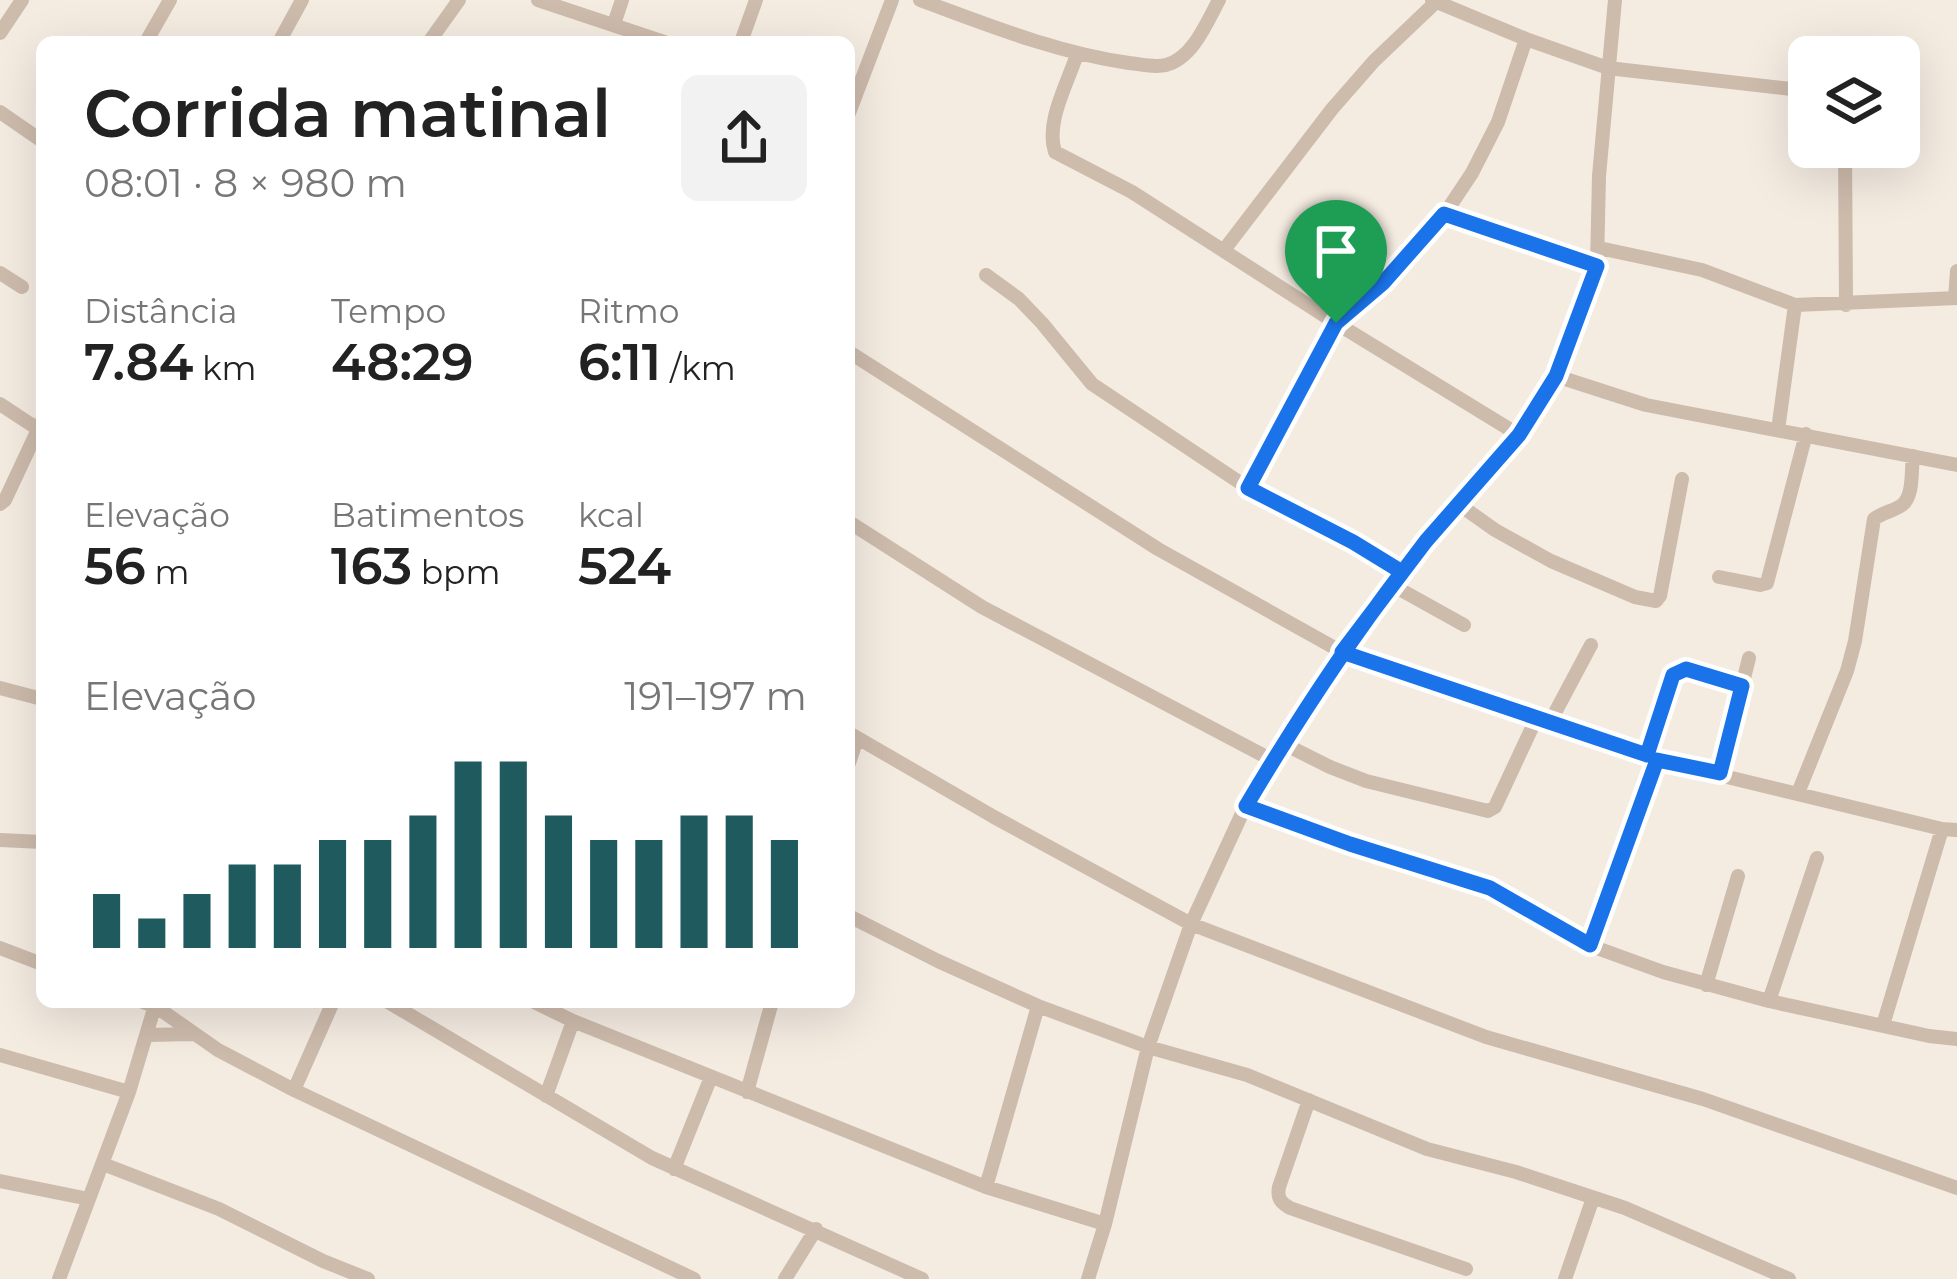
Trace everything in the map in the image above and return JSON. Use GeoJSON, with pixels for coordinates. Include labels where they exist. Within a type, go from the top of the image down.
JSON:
{"type":"FeatureCollection","features":[{"type":"Feature","properties":{"kind":"street"},"geometry":{"type":"LineString","coordinates":[[0,33],[22,0]]}},
{"type":"Feature","properties":{"kind":"street"},"geometry":{"type":"LineString","coordinates":[[149,36],[170,0]]}},
{"type":"Feature","properties":{"kind":"street"},"geometry":{"type":"LineString","coordinates":[[282,36],[302,0]]}},
{"type":"Feature","properties":{"kind":"street"},"geometry":{"type":"LineString","coordinates":[[433,36],[459,0]]}},
{"type":"Feature","properties":{"kind":"street"},"geometry":{"type":"LineString","coordinates":[[538,0],[647,36]]}},
{"type":"Feature","properties":{"kind":"street"},"geometry":{"type":"LineString","coordinates":[[614,24],[622,0]]}},
{"type":"Feature","properties":{"kind":"street"},"geometry":{"type":"LineString","coordinates":[[743,36],[756,0]]}},
{"type":"Feature","properties":{"kind":"street"},"geometry":{"type":"LineString","coordinates":[[855,95],[892,0]]}},
{"type":"Feature","properties":{"kind":"street"},"geometry":{"type":"LineString","coordinates":[[920,0],[1078,54],[1151,66],[1183,56],[1219,0]]}},
{"type":"Feature","properties":{"kind":"street"},"geometry":{"type":"LineString","coordinates":[[1088,1279],[1106,1224],[1148,1047],[1191,924],[1246,806],[1342,652],[1457,503],[1519,435],[1556,376],[1597,266],[1599,176],[1615,0]]}},
{"type":"Feature","properties":{"kind":"street"},"geometry":{"type":"LineString","coordinates":[[1224,250],[1332,109],[1434,1],[1608,68],[1788,89]]}},
{"type":"Feature","properties":{"kind":"street"},"geometry":{"type":"LineString","coordinates":[[1248,488],[1336,323],[1383,283],[1444,214],[1472,173],[1498,122],[1526,39]]}},
{"type":"Feature","properties":{"kind":"street"},"geometry":{"type":"LineString","coordinates":[[1078,54],[1055,119],[1051,139],[1055,152],[1132,192],[1519,435]]}},
{"type":"Feature","properties":{"kind":"street"},"geometry":{"type":"LineString","coordinates":[[0,112],[36,137]]}},
{"type":"Feature","properties":{"kind":"street"},"geometry":{"type":"LineString","coordinates":[[1845,168],[1846,305]]}},
{"type":"Feature","properties":{"kind":"street"},"geometry":{"type":"LineString","coordinates":[[1444,214],[1597,266]]}},
{"type":"Feature","properties":{"kind":"street"},"geometry":{"type":"LineString","coordinates":[[1599,248],[1702,270],[1795,305],[1956,298],[1957,271]]}},
{"type":"Feature","properties":{"kind":"street"},"geometry":{"type":"LineString","coordinates":[[0,273],[22,286]]}},
{"type":"Feature","properties":{"kind":"street"},"geometry":{"type":"LineString","coordinates":[[986,275],[1042,322],[1092,384],[1248,488],[1402,572]]}},
{"type":"Feature","properties":{"kind":"street"},"geometry":{"type":"LineString","coordinates":[[1778,430],[1795,305]]}},
{"type":"Feature","properties":{"kind":"street"},"geometry":{"type":"LineString","coordinates":[[855,356],[1158,549],[1342,652],[1652,757],[1949,829],[1883,1025]]}},
{"type":"Feature","properties":{"kind":"street"},"geometry":{"type":"LineString","coordinates":[[1556,376],[1646,405],[1957,465]]}},
{"type":"Feature","properties":{"kind":"street"},"geometry":{"type":"LineString","coordinates":[[0,404],[36,424]]}},
{"type":"Feature","properties":{"kind":"street"},"geometry":{"type":"LineString","coordinates":[[1719,577],[1767,583],[1806,434]]}},
{"type":"Feature","properties":{"kind":"street"},"geometry":{"type":"LineString","coordinates":[[0,504],[36,437]]}},
{"type":"Feature","properties":{"kind":"street"},"geometry":{"type":"LineString","coordinates":[[1798,793],[1847,671],[1874,518],[1900,507],[1908,497],[1913,456]]}},
{"type":"Feature","properties":{"kind":"street"},"geometry":{"type":"LineString","coordinates":[[1457,503],[1551,561],[1635,598],[1656,602],[1682,479]]}},
{"type":"Feature","properties":{"kind":"street"},"geometry":{"type":"LineString","coordinates":[[855,526],[982,607],[1272,760]]}},
{"type":"Feature","properties":{"kind":"street"},"geometry":{"type":"LineString","coordinates":[[1392,585],[1464,625]]}},
{"type":"Feature","properties":{"kind":"street"},"geometry":{"type":"LineString","coordinates":[[1282,743],[1366,781],[1488,811],[1495,807],[1591,645]]}},
{"type":"Feature","properties":{"kind":"street"},"geometry":{"type":"LineString","coordinates":[[1720,773],[1749,658]]}},
{"type":"Feature","properties":{"kind":"street"},"geometry":{"type":"LineString","coordinates":[[1590,945],[1652,757],[1673,675],[1686,669],[1742,686]]}},
{"type":"Feature","properties":{"kind":"street"},"geometry":{"type":"LineString","coordinates":[[0,688],[36,697]]}},
{"type":"Feature","properties":{"kind":"street"},"geometry":{"type":"LineString","coordinates":[[855,737],[1191,924],[1486,1037],[1703,1099],[1957,1188]]}},
{"type":"Feature","properties":{"kind":"street"},"geometry":{"type":"LineString","coordinates":[[1246,806],[1490,888],[1590,945],[1706,986],[1957,1039]]}},
{"type":"Feature","properties":{"kind":"street"},"geometry":{"type":"LineString","coordinates":[[0,840],[36,842]]}},
{"type":"Feature","properties":{"kind":"street"},"geometry":{"type":"LineString","coordinates":[[1769,1001],[1817,858]]}},
{"type":"Feature","properties":{"kind":"street"},"geometry":{"type":"LineString","coordinates":[[1706,986],[1738,876]]}},
{"type":"Feature","properties":{"kind":"street"},"geometry":{"type":"LineString","coordinates":[[855,919],[1038,1006],[1148,1047],[1247,1075],[1427,1149],[1625,1208],[1789,1279]]}},
{"type":"Feature","properties":{"kind":"street"},"geometry":{"type":"LineString","coordinates":[[0,948],[36,962]]}},
{"type":"Feature","properties":{"kind":"street"},"geometry":{"type":"LineString","coordinates":[[986,1187],[1038,1006]]}},
{"type":"Feature","properties":{"kind":"street"},"geometry":{"type":"LineString","coordinates":[[59,1279],[129,1092],[151,1008]]}},
{"type":"Feature","properties":{"kind":"street"},"geometry":{"type":"LineString","coordinates":[[157,1008],[193,1034],[294,1090],[694,1279]]}},
{"type":"Feature","properties":{"kind":"street"},"geometry":{"type":"LineString","coordinates":[[294,1090],[330,1008]]}},
{"type":"Feature","properties":{"kind":"street"},"geometry":{"type":"LineString","coordinates":[[398,1008],[674,1169],[922,1279]]}},
{"type":"Feature","properties":{"kind":"street"},"geometry":{"type":"LineString","coordinates":[[546,1008],[986,1187],[1106,1224]]}},
{"type":"Feature","properties":{"kind":"street"},"geometry":{"type":"LineString","coordinates":[[747,1091],[770,1008]]}},
{"type":"Feature","properties":{"kind":"street"},"geometry":{"type":"LineString","coordinates":[[546,1096],[573,1022]]}},
{"type":"Feature","properties":{"kind":"street"},"geometry":{"type":"LineString","coordinates":[[147,1035],[193,1034]]}},
{"type":"Feature","properties":{"kind":"street"},"geometry":{"type":"LineString","coordinates":[[0,1055],[129,1092]]}},
{"type":"Feature","properties":{"kind":"street"},"geometry":{"type":"LineString","coordinates":[[674,1169],[710,1077]]}},
{"type":"Feature","properties":{"kind":"street"},"geometry":{"type":"LineString","coordinates":[[1309,1100],[1279,1187],[1281,1202],[1466,1270]]}},
{"type":"Feature","properties":{"kind":"street"},"geometry":{"type":"LineString","coordinates":[[103,1164],[257,1226],[368,1279]]}},
{"type":"Feature","properties":{"kind":"street"},"geometry":{"type":"LineString","coordinates":[[0,1181],[89,1199]]}},
{"type":"Feature","properties":{"kind":"street"},"geometry":{"type":"LineString","coordinates":[[1565,1279],[1593,1198]]}},
{"type":"Feature","properties":{"kind":"street"},"geometry":{"type":"LineString","coordinates":[[784,1279],[816,1229]]}},
{"type":"Feature","properties":{"kind":"route"},"geometry":{"type":"LineString","coordinates":[[1336,323],[1248,488],[1402,572],[1342,652],[1246,806],[1490,888],[1590,945],[1657,760],[1720,773],[1742,686],[1678,670],[1647,755],[1342,652],[1426,541],[1519,435],[1556,376],[1597,266],[1444,214],[1383,283],[1336,323]]}}]}
